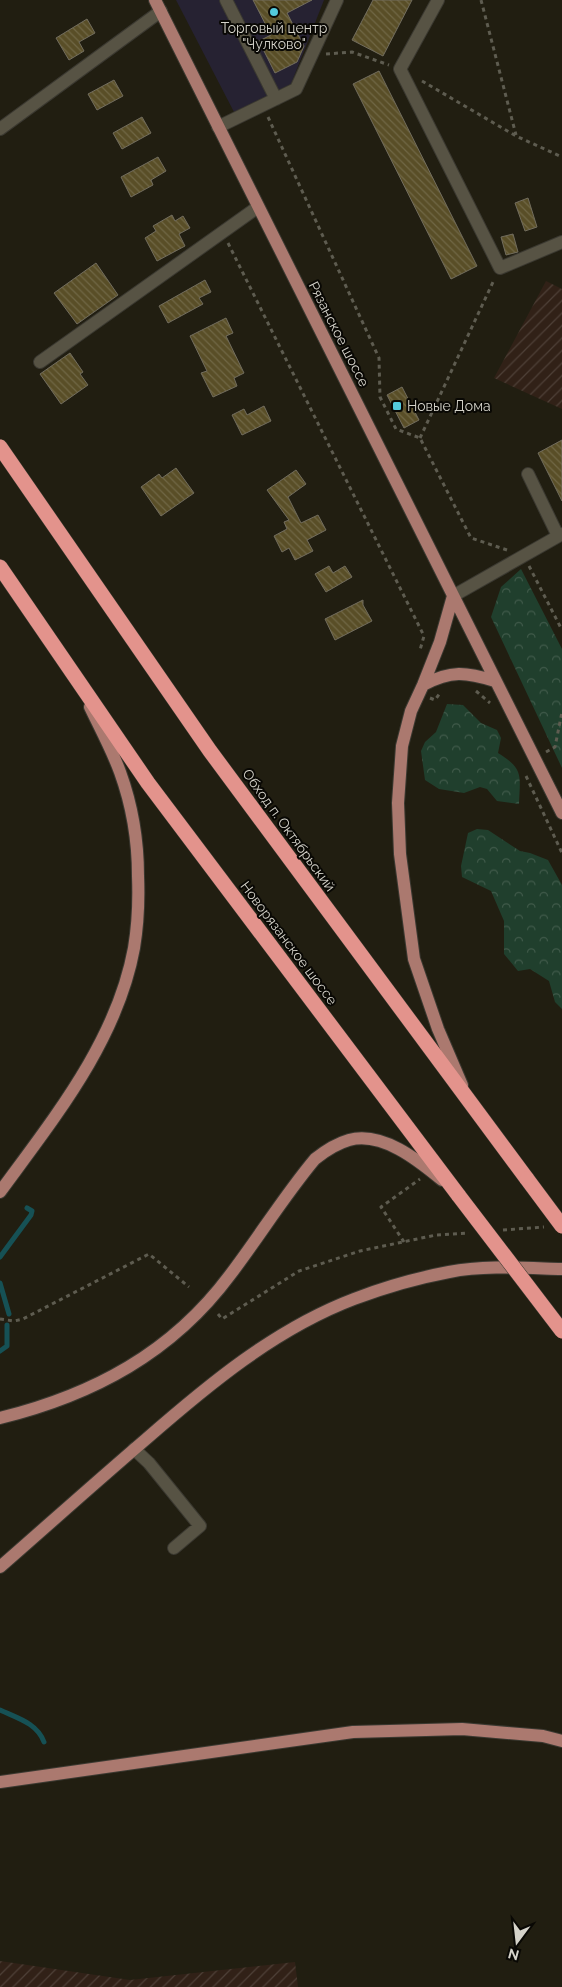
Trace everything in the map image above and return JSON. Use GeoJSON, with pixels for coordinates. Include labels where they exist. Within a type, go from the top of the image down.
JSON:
{"type":"FeatureCollection","features":[{"type":"Feature","properties":{"kind":"highway","name":"Обход п. Октябрьский"},"geometry":{"type":"LineString","coordinates":[[0,447],[210,750],[527,1179],[557,1226]]}},
{"type":"Feature","properties":{"kind":"highway","name":"Новорязанское шоссе"},"geometry":{"type":"LineString","coordinates":[[0,567],[148,783],[562,1332]]}},
{"type":"Feature","properties":{"kind":"main road","name":"Рязанское шоссе"},"geometry":{"type":"LineString","coordinates":[[158,6],[562,813]]}},
{"type":"Feature","properties":{"kind":"main road"},"geometry":{"type":"LineString","coordinates":[[453,596],[440,642],[411,711],[402,746],[398,803],[400,854],[414,959],[438,1029],[470,1103]]}},
{"type":"Feature","properties":{"kind":"main road"},"geometry":{"type":"LineString","coordinates":[[421,689],[448,674],[461,673],[495,681]]}},
{"type":"Feature","properties":{"kind":"main road"},"geometry":{"type":"LineString","coordinates":[[0,1192],[60,1109],[105,1035],[123,991],[134,949],[139,908],[138,858],[132,815],[120,772],[79,684]]}},
{"type":"Feature","properties":{"kind":"main road"},"geometry":{"type":"LineString","coordinates":[[0,1418],[56,1401],[109,1378],[143,1359],[180,1331],[229,1277],[310,1164],[330,1147],[350,1140],[373,1140],[398,1148],[430,1170],[459,1196]]}},
{"type":"Feature","properties":{"kind":"main road"},"geometry":{"type":"LineString","coordinates":[[0,1567],[201,1391],[261,1348],[308,1320],[353,1299],[400,1283],[451,1272],[505,1268],[562,1269]]}},
{"type":"Feature","properties":{"kind":"main road"},"geometry":{"type":"LineString","coordinates":[[0,1556],[27,1544]]}},
{"type":"Feature","properties":{"kind":"main road"},"geometry":{"type":"LineString","coordinates":[[0,1782],[353,1732],[462,1729],[543,1736],[562,1741]]}},
{"type":"Feature","properties":{"kind":"street"},"geometry":{"type":"LineString","coordinates":[[226,0],[276,99]]}},
{"type":"Feature","properties":{"kind":"street"},"geometry":{"type":"LineString","coordinates":[[218,127],[296,89],[337,0]]}},
{"type":"Feature","properties":{"kind":"street"},"geometry":{"type":"LineString","coordinates":[[438,0],[400,69],[500,268],[562,242]]}},
{"type":"Feature","properties":{"kind":"street"},"geometry":{"type":"LineString","coordinates":[[0,128],[158,6]]}},
{"type":"Feature","properties":{"kind":"street"},"geometry":{"type":"LineString","coordinates":[[40,362],[258,207]]}},
{"type":"Feature","properties":{"kind":"street"},"geometry":{"type":"LineString","coordinates":[[453,596],[560,535],[528,474]]}},
{"type":"Feature","properties":{"kind":"street"},"geometry":{"type":"LineString","coordinates":[[134,1449],[149,1463],[200,1526],[174,1548]]}},
{"type":"Feature","properties":{"kind":"path"},"geometry":{"type":"LineString","coordinates":[[481,0],[516,136]]}},
{"type":"Feature","properties":{"kind":"path"},"geometry":{"type":"LineString","coordinates":[[312,56],[352,52],[400,69],[516,136],[562,157]]}},
{"type":"Feature","properties":{"kind":"path"},"geometry":{"type":"LineString","coordinates":[[263,105],[379,358],[380,397],[396,429],[420,438],[471,538],[524,556],[562,630]]}},
{"type":"Feature","properties":{"kind":"path"},"geometry":{"type":"LineString","coordinates":[[222,232],[424,636],[420,653]]}},
{"type":"Feature","properties":{"kind":"path"},"geometry":{"type":"LineString","coordinates":[[420,438],[500,268]]}},
{"type":"Feature","properties":{"kind":"path"},"geometry":{"type":"LineString","coordinates":[[473,688],[489,701],[493,709]]}},
{"type":"Feature","properties":{"kind":"path"},"geometry":{"type":"LineString","coordinates":[[421,689],[435,700],[446,689]]}},
{"type":"Feature","properties":{"kind":"path"},"geometry":{"type":"LineString","coordinates":[[535,758],[556,748],[562,712]]}},
{"type":"Feature","properties":{"kind":"path"},"geometry":{"type":"LineString","coordinates":[[525,774],[562,852]]}},
{"type":"Feature","properties":{"kind":"path"},"geometry":{"type":"LineString","coordinates":[[404,1242],[381,1207],[424,1176]]}},
{"type":"Feature","properties":{"kind":"path"},"geometry":{"type":"LineString","coordinates":[[494,1231],[557,1226]]}},
{"type":"Feature","properties":{"kind":"path"},"geometry":{"type":"LineString","coordinates":[[218,1314],[222,1319],[299,1271],[360,1252],[404,1242],[436,1235],[475,1232]]}},
{"type":"Feature","properties":{"kind":"path"},"geometry":{"type":"LineString","coordinates":[[0,1319],[14,1321],[23,1319],[148,1254],[189,1287]]}},
{"type":"Feature","properties":{"kind":"shaded area"},"geometry":{"type":"Polygon","coordinates":[[[176,0],[324,0],[291,84],[234,112],[176,0]]]}},
{"type":"Feature","properties":{"kind":"shaded area"},"geometry":{"type":"Polygon","coordinates":[[[546,281],[562,289],[562,409],[494,378],[546,281]]]}},
{"type":"Feature","properties":{"kind":"shaded area"},"geometry":{"type":"Polygon","coordinates":[[[0,1961],[130,1980],[295,1962],[298,1987],[0,1987],[0,1961]]]}},
{"type":"Feature","properties":{"kind":"green space"},"geometry":{"type":"Polygon","coordinates":[[[521,569],[562,649],[562,768],[491,617],[501,587],[521,569]]]}},
{"type":"Feature","properties":{"kind":"green space"},"geometry":{"type":"Polygon","coordinates":[[[447,704],[463,705],[481,723],[497,730],[501,738],[498,753],[512,764],[519,774],[519,804],[497,801],[487,789],[480,787],[464,793],[439,789],[425,780],[421,751],[425,742],[436,732],[447,704]]]}},
{"type":"Feature","properties":{"kind":"green space"},"geometry":{"type":"Polygon","coordinates":[[[477,829],[488,830],[520,851],[548,860],[562,885],[562,1009],[555,1002],[549,981],[530,969],[518,971],[504,954],[504,921],[491,891],[462,877],[461,866],[468,833],[477,829]]]}},
{"type":"Feature","properties":{"kind":"building"},"geometry":{"type":"Polygon","coordinates":[[[253,0],[312,0],[287,13],[304,46],[297,62],[275,73],[259,41],[271,35],[253,0]]]}},
{"type":"Feature","properties":{"kind":"building"},"geometry":{"type":"Polygon","coordinates":[[[373,0],[412,0],[383,56],[352,40],[373,0]]]}},
{"type":"Feature","properties":{"kind":"building"},"geometry":{"type":"Polygon","coordinates":[[[87,19],[95,33],[79,42],[84,51],[69,60],[56,38],[87,19]]]}},
{"type":"Feature","properties":{"kind":"building"},"geometry":{"type":"Polygon","coordinates":[[[379,71],[477,266],[451,279],[353,84],[379,71]]]}},
{"type":"Feature","properties":{"kind":"building"},"geometry":{"type":"Polygon","coordinates":[[[114,80],[123,96],[97,110],[88,94],[114,80]]]}},
{"type":"Feature","properties":{"kind":"building"},"geometry":{"type":"Polygon","coordinates":[[[142,117],[151,133],[122,149],[113,133],[142,117]]]}},
{"type":"Feature","properties":{"kind":"building"},"geometry":{"type":"Polygon","coordinates":[[[158,157],[166,171],[151,180],[153,185],[131,197],[121,177],[158,157]]]}},
{"type":"Feature","properties":{"kind":"building"},"geometry":{"type":"Polygon","coordinates":[[[528,198],[537,227],[525,231],[515,203],[528,198]]]}},
{"type":"Feature","properties":{"kind":"building"},"geometry":{"type":"Polygon","coordinates":[[[172,215],[175,221],[183,216],[190,228],[179,234],[185,246],[157,261],[145,238],[156,231],[153,226],[172,215]]]}},
{"type":"Feature","properties":{"kind":"building"},"geometry":{"type":"Polygon","coordinates":[[[513,234],[518,252],[506,255],[501,237],[513,234]]]}},
{"type":"Feature","properties":{"kind":"building"},"geometry":{"type":"Polygon","coordinates":[[[96,263],[118,295],[77,324],[54,293],[96,263]]]}},
{"type":"Feature","properties":{"kind":"building"},"geometry":{"type":"Polygon","coordinates":[[[205,280],[211,292],[199,298],[203,304],[168,323],[159,306],[205,280]]]}},
{"type":"Feature","properties":{"kind":"building"},"geometry":{"type":"Polygon","coordinates":[[[226,318],[233,333],[226,336],[244,373],[234,378],[237,386],[213,397],[201,373],[207,371],[190,336],[226,318]]]}},
{"type":"Feature","properties":{"kind":"building"},"geometry":{"type":"Polygon","coordinates":[[[70,353],[83,372],[80,374],[88,385],[61,404],[40,374],[70,353]]]}},
{"type":"Feature","properties":{"kind":"building"},"geometry":{"type":"Polygon","coordinates":[[[402,387],[419,420],[404,428],[387,395],[402,387]]]}},
{"type":"Feature","properties":{"kind":"building"},"geometry":{"type":"Polygon","coordinates":[[[264,406],[271,421],[242,435],[232,415],[244,409],[247,415],[264,406]]]}},
{"type":"Feature","properties":{"kind":"building"},"geometry":{"type":"Polygon","coordinates":[[[562,440],[562,501],[538,453],[562,440]]]}},
{"type":"Feature","properties":{"kind":"building"},"geometry":{"type":"Polygon","coordinates":[[[176,468],[194,493],[161,516],[141,487],[159,474],[162,478],[176,468]]]}},
{"type":"Feature","properties":{"kind":"building"},"geometry":{"type":"Polygon","coordinates":[[[296,470],[306,484],[288,497],[301,523],[318,515],[326,530],[307,540],[313,551],[295,560],[289,548],[282,552],[274,536],[287,529],[284,522],[289,520],[267,490],[296,470]]]}},
{"type":"Feature","properties":{"kind":"building"},"geometry":{"type":"Polygon","coordinates":[[[329,566],[333,573],[345,566],[352,577],[326,592],[315,574],[329,566]]]}},
{"type":"Feature","properties":{"kind":"building"},"geometry":{"type":"Polygon","coordinates":[[[363,600],[363,605],[372,621],[335,640],[325,619],[363,600]]]}},
{"type":"Feature","properties":{"kind":"waterway"},"geometry":{"type":"LineString","coordinates":[[0,1257],[31,1215],[32,1211],[27,1208]]}},
{"type":"Feature","properties":{"kind":"waterway"},"geometry":{"type":"LineString","coordinates":[[0,1283],[9,1314]]}},
{"type":"Feature","properties":{"kind":"waterway"},"geometry":{"type":"LineString","coordinates":[[0,1351],[7,1346],[7,1325]]}},
{"type":"Feature","properties":{"kind":"waterway"},"geometry":{"type":"LineString","coordinates":[[0,1710],[20,1719],[37,1730],[44,1742]]}},
{"type":"Feature","properties":{"kind":"place","name":"Торговый центр \"Чулково\""},"geometry":{"type":"Point","coordinates":[274,12]}},
{"type":"Feature","properties":{"kind":"place","name":"Новые Дома"},"geometry":{"type":"Point","coordinates":[397,406]}}]}
